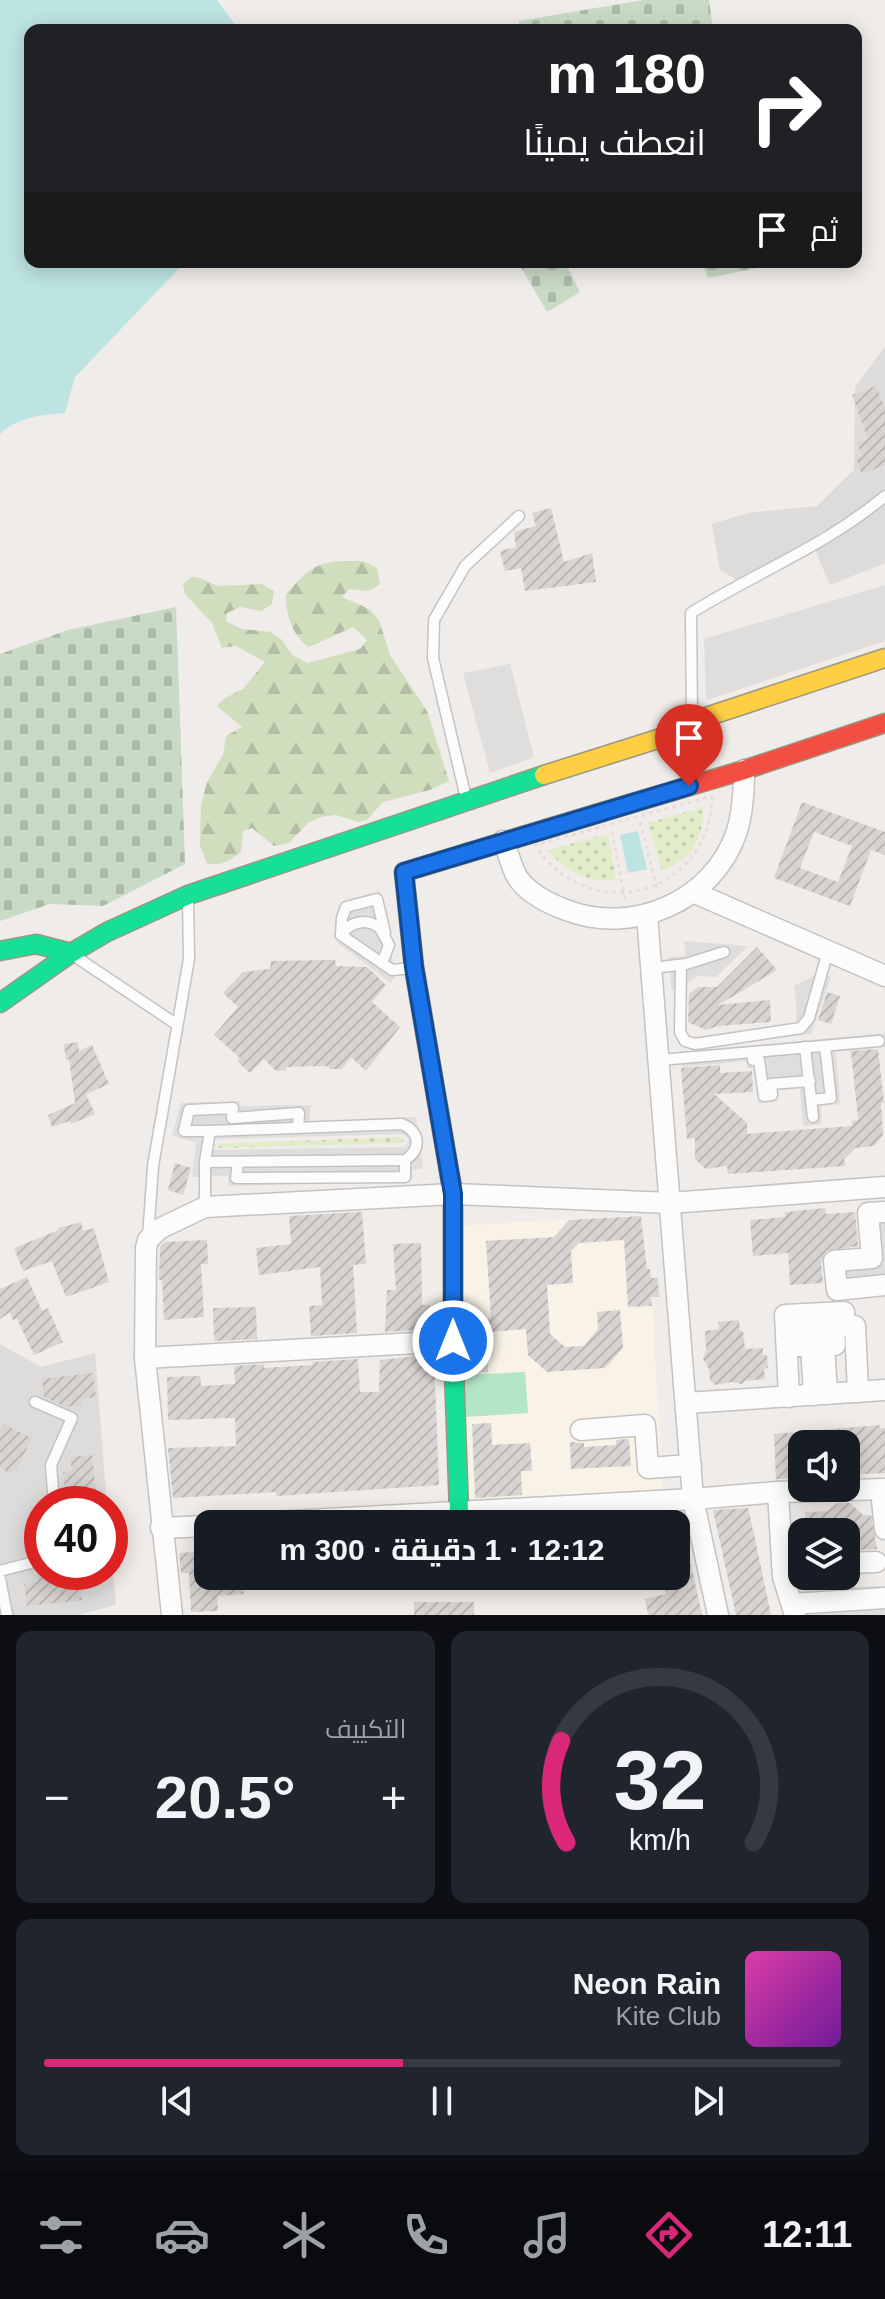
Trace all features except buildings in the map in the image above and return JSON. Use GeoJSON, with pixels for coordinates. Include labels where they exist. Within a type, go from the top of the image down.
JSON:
{"type":"FeatureCollection","features":[{"type":"Feature","properties":{"kind":"main road"},"geometry":{"type":"LineString","coordinates":[[664,737],[692,722],[885,658]]}},
{"type":"Feature","properties":{"kind":"main road"},"geometry":{"type":"LineString","coordinates":[[0,1003],[71,953],[107,932],[188,895],[664,737],[695,733],[842,691]]}},
{"type":"Feature","properties":{"kind":"main road"},"geometry":{"type":"LineString","coordinates":[[459,1510],[453,1341],[453,1194],[414,967],[404,872],[744,770],[885,723]]}},
{"type":"Feature","properties":{"kind":"main road"},"geometry":{"type":"LineString","coordinates":[[0,951],[42,943],[71,953]]}},
{"type":"Feature","properties":{"kind":"street"},"geometry":{"type":"LineString","coordinates":[[503,841],[516,877],[556,906],[579,915],[603,919],[645,915],[693,892],[711,876],[726,856],[742,809],[744,770]]}},
{"type":"Feature","properties":{"kind":"street"},"geometry":{"type":"LineString","coordinates":[[693,892],[885,976]]}},
{"type":"Feature","properties":{"kind":"street"},"geometry":{"type":"LineString","coordinates":[[645,915],[660,1060],[693,1499],[718,1615]]}},
{"type":"Feature","properties":{"kind":"street"},"geometry":{"type":"LineString","coordinates":[[172,1615],[145,1358],[148,1240],[159,1229],[205,1207],[453,1194],[670,1203],[885,1191]]}},
{"type":"Feature","properties":{"kind":"street"},"geometry":{"type":"LineString","coordinates":[[885,1212],[868,1213],[872,1258],[834,1261],[837,1290],[885,1285]]}},
{"type":"Feature","properties":{"kind":"street"},"geometry":{"type":"LineString","coordinates":[[789,1397],[785,1315],[844,1312],[844,1326],[855,1326],[858,1392]]}},
{"type":"Feature","properties":{"kind":"street"},"geometry":{"type":"LineString","coordinates":[[145,1358],[453,1341]]}},
{"type":"Feature","properties":{"kind":"street"},"geometry":{"type":"LineString","coordinates":[[686,1403],[885,1390]]}},
{"type":"Feature","properties":{"kind":"street"},"geometry":{"type":"LineString","coordinates":[[581,1430],[645,1425],[648,1468],[691,1465]]}},
{"type":"Feature","properties":{"kind":"street"},"geometry":{"type":"LineString","coordinates":[[495,1510],[778,1492],[883,1490],[885,1529]]}},
{"type":"Feature","properties":{"kind":"street"},"geometry":{"type":"LineString","coordinates":[[778,1492],[788,1543]]}},
{"type":"Feature","properties":{"kind":"street"},"geometry":{"type":"LineString","coordinates":[[161,1528],[194,1527]]}},
{"type":"Feature","properties":{"kind":"street"},"geometry":{"type":"LineString","coordinates":[[860,1563],[876,1562]]}},
{"type":"Feature","properties":{"kind":"street"},"geometry":{"type":"LineString","coordinates":[[788,1570],[783,1577],[794,1609],[885,1598]]}},
{"type":"Feature","properties":{"kind":"lane"},"geometry":{"type":"LineString","coordinates":[[692,722],[691,613],[823,541],[885,496]]}},
{"type":"Feature","properties":{"kind":"lane"},"geometry":{"type":"LineString","coordinates":[[467,800],[433,658],[434,620],[465,566],[519,516]]}},
{"type":"Feature","properties":{"kind":"lane"},"geometry":{"type":"LineString","coordinates":[[148,1240],[153,1166],[189,959],[188,895]]}},
{"type":"Feature","properties":{"kind":"lane"},"geometry":{"type":"LineString","coordinates":[[341,935],[346,907],[377,899],[389,945],[382,963]]}},
{"type":"Feature","properties":{"kind":"lane"},"geometry":{"type":"LineString","coordinates":[[341,935],[350,926],[362,922],[375,924],[385,933]]}},
{"type":"Feature","properties":{"kind":"lane"},"geometry":{"type":"LineString","coordinates":[[341,935],[392,970],[414,967]]}},
{"type":"Feature","properties":{"kind":"lane"},"geometry":{"type":"LineString","coordinates":[[681,965],[680,1032],[685,1041],[695,1044],[801,1028],[809,1018],[828,951]]}},
{"type":"Feature","properties":{"kind":"lane"},"geometry":{"type":"LineString","coordinates":[[652,968],[681,965],[724,952]]}},
{"type":"Feature","properties":{"kind":"lane"},"geometry":{"type":"LineString","coordinates":[[71,953],[176,1024]]}},
{"type":"Feature","properties":{"kind":"lane"},"geometry":{"type":"LineString","coordinates":[[660,1060],[879,1041]]}},
{"type":"Feature","properties":{"kind":"lane"},"geometry":{"type":"LineString","coordinates":[[811,1100],[831,1098],[825,1046]]}},
{"type":"Feature","properties":{"kind":"lane"},"geometry":{"type":"LineString","coordinates":[[805,1047],[813,1117]]}},
{"type":"Feature","properties":{"kind":"lane"},"geometry":{"type":"LineString","coordinates":[[753,1052],[753,1060],[759,1060],[764,1096],[772,1095],[771,1084],[810,1081]]}},
{"type":"Feature","properties":{"kind":"lane"},"geometry":{"type":"LineString","coordinates":[[205,1162],[405,1160],[413,1154],[417,1141],[410,1128],[402,1124],[298,1128],[210,1131],[184,1131],[189,1110],[233,1108],[232,1118],[299,1113],[298,1128]]}},
{"type":"Feature","properties":{"kind":"lane"},"geometry":{"type":"LineString","coordinates":[[205,1207],[205,1162],[210,1131]]}},
{"type":"Feature","properties":{"kind":"lane"},"geometry":{"type":"LineString","coordinates":[[238,1162],[236,1178],[405,1177],[405,1160]]}},
{"type":"Feature","properties":{"kind":"lane"},"geometry":{"type":"LineString","coordinates":[[35,1402],[72,1418],[51,1465],[53,1486]]}},
{"type":"Feature","properties":{"kind":"lane"},"geometry":{"type":"LineString","coordinates":[[0,1571],[24,1565]]}},
{"type":"Feature","properties":{"kind":"lane"},"geometry":{"type":"LineString","coordinates":[[0,1579],[7,1615]]}},
{"type":"Feature","properties":{"kind":"path"},"geometry":{"type":"LineString","coordinates":[[712,796],[708,826],[695,853],[674,874],[657,885],[624,893],[598,891],[570,881],[547,861],[535,845],[611,824],[638,817],[712,796]]}},
{"type":"Feature","properties":{"kind":"path"},"geometry":{"type":"LineString","coordinates":[[611,824],[624,893],[645,915],[657,885],[638,817]]}},
{"type":"Feature","properties":{"kind":"shaded area"},"geometry":{"type":"Polygon","coordinates":[[[885,347],[885,563],[830,585],[815,550],[747,586],[720,570],[712,524],[748,513],[817,506],[854,470],[855,387],[885,347]]]}},
{"type":"Feature","properties":{"kind":"shaded area"},"geometry":{"type":"Polygon","coordinates":[[[885,585],[885,641],[706,700],[704,639],[885,585]]]}},
{"type":"Feature","properties":{"kind":"shaded area"},"geometry":{"type":"Polygon","coordinates":[[[510,664],[534,757],[490,773],[463,673],[510,664]]]}},
{"type":"Feature","properties":{"kind":"shaded area"},"geometry":{"type":"Polygon","coordinates":[[[380,891],[395,976],[391,983],[338,943],[336,914],[341,902],[380,891]]]}},
{"type":"Feature","properties":{"kind":"shaded area"},"geometry":{"type":"Polygon","coordinates":[[[684,941],[748,946],[716,977],[698,976],[672,991],[669,957],[686,956],[684,941]]]}},
{"type":"Feature","properties":{"kind":"shaded area"},"geometry":{"type":"Polygon","coordinates":[[[819,973],[831,977],[811,1034],[795,1035],[797,1013],[794,986],[819,973]]]}},
{"type":"Feature","properties":{"kind":"shaded area"},"geometry":{"type":"Polygon","coordinates":[[[885,1033],[885,1047],[836,1052],[840,1104],[821,1106],[822,1124],[803,1126],[800,1088],[776,1090],[777,1101],[758,1103],[755,1068],[747,1068],[746,1061],[683,1067],[681,1052],[885,1033]]]}},
{"type":"Feature","properties":{"kind":"shaded area"},"geometry":{"type":"Polygon","coordinates":[[[239,1101],[240,1106],[310,1105],[310,1122],[416,1117],[423,1168],[412,1170],[412,1181],[229,1186],[228,1176],[192,1177],[196,1142],[172,1136],[181,1103],[239,1101]],[[403,1134],[214,1139],[213,1150],[405,1147],[409,1140],[403,1134]]]}},
{"type":"Feature","properties":{"kind":"shaded area"},"geometry":{"type":"Polygon","coordinates":[[[885,1208],[885,1289],[833,1294],[831,1257],[867,1254],[864,1209],[885,1208]]]}},
{"type":"Feature","properties":{"kind":"shaded area"},"geometry":{"type":"Polygon","coordinates":[[[642,1215],[647,1269],[650,1269],[651,1278],[658,1278],[659,1297],[652,1298],[663,1490],[469,1501],[454,1226],[642,1215]]]}},
{"type":"Feature","properties":{"kind":"shaded area"},"geometry":{"type":"Polygon","coordinates":[[[0,1344],[41,1367],[95,1353],[106,1486],[24,1486],[24,1590],[115,1590],[116,1605],[79,1615],[0,1615],[0,1344]]]}},
{"type":"Feature","properties":{"kind":"shaded area"},"geometry":{"type":"Polygon","coordinates":[[[860,1586],[882,1586],[885,1615],[799,1615],[793,1590],[860,1590],[860,1586]]]}},
{"type":"Feature","properties":{"kind":"green space"},"geometry":{"type":"Polygon","coordinates":[[[643,0],[709,0],[712,24],[519,24],[519,21],[643,0]]]}},
{"type":"Feature","properties":{"kind":"green space"},"geometry":{"type":"Polygon","coordinates":[[[521,268],[568,268],[580,292],[547,312],[521,268]]]}},
{"type":"Feature","properties":{"kind":"green space"},"geometry":{"type":"Polygon","coordinates":[[[704,268],[756,268],[708,278],[704,268]]]}},
{"type":"Feature","properties":{"kind":"green space"},"geometry":{"type":"Polygon","coordinates":[[[342,561],[363,561],[377,568],[380,584],[369,591],[349,589],[342,597],[369,609],[379,620],[390,655],[427,711],[449,781],[430,790],[383,802],[367,820],[358,822],[336,815],[321,817],[308,823],[289,843],[274,846],[252,828],[243,831],[241,852],[221,863],[207,863],[200,846],[201,805],[207,782],[223,755],[226,736],[242,727],[217,706],[243,689],[265,662],[236,646],[222,648],[212,623],[185,594],[183,584],[191,577],[197,577],[218,586],[262,584],[274,591],[272,604],[261,611],[240,607],[227,613],[226,621],[242,629],[271,632],[282,640],[292,655],[308,663],[360,649],[367,640],[353,627],[309,647],[294,631],[289,616],[286,594],[299,580],[316,567],[342,561]]]}},
{"type":"Feature","properties":{"kind":"green space"},"geometry":{"type":"Polygon","coordinates":[[[176,607],[185,864],[103,906],[50,904],[0,921],[0,654],[68,630],[176,607]]]}},
{"type":"Feature","properties":{"kind":"green space"},"geometry":{"type":"Polygon","coordinates":[[[703,807],[702,828],[694,846],[681,860],[662,871],[648,823],[703,807]]]}},
{"type":"Feature","properties":{"kind":"green space"},"geometry":{"type":"Polygon","coordinates":[[[608,834],[616,880],[578,874],[562,865],[548,850],[608,834]]]}},
{"type":"Feature","properties":{"kind":"green space"},"geometry":{"type":"Polygon","coordinates":[[[401,1137],[402,1143],[219,1148],[217,1144],[401,1137]]]}},
{"type":"Feature","properties":{"kind":"green space"},"geometry":{"type":"Polygon","coordinates":[[[525,1372],[528,1413],[466,1417],[463,1375],[525,1372]]]}},
{"type":"Feature","properties":{"kind":"water"},"geometry":{"type":"Polygon","coordinates":[[[0,0],[217,0],[235,24],[24,24],[24,268],[179,268],[75,377],[65,413],[22,420],[0,434],[0,0]]]}},
{"type":"Feature","properties":{"kind":"water"},"geometry":{"type":"Polygon","coordinates":[[[638,831],[647,869],[628,873],[620,835],[638,831]]]}},
{"type":"Feature","properties":{"kind":"traffic: fast"},"geometry":{"type":"LineString","coordinates":[[0,1003],[71,953],[107,932],[188,895],[544,775]]}},
{"type":"Feature","properties":{"kind":"traffic: fast"},"geometry":{"type":"LineString","coordinates":[[459,1510],[453,1341],[453,1194],[414,967],[404,872],[629,804]]}},
{"type":"Feature","properties":{"kind":"traffic: fast"},"geometry":{"type":"LineString","coordinates":[[0,951],[36,944],[71,953]]}},
{"type":"Feature","properties":{"kind":"traffic: slow"},"geometry":{"type":"LineString","coordinates":[[544,775],[664,737],[706,717],[885,658]]}},
{"type":"Feature","properties":{"kind":"traffic: jam"},"geometry":{"type":"LineString","coordinates":[[629,804],[885,723]]}},
{"type":"Feature","properties":{"kind":"route"},"geometry":{"type":"LineString","coordinates":[[453,1341],[453,1194],[414,967],[404,872],[689,786]]}}]}
